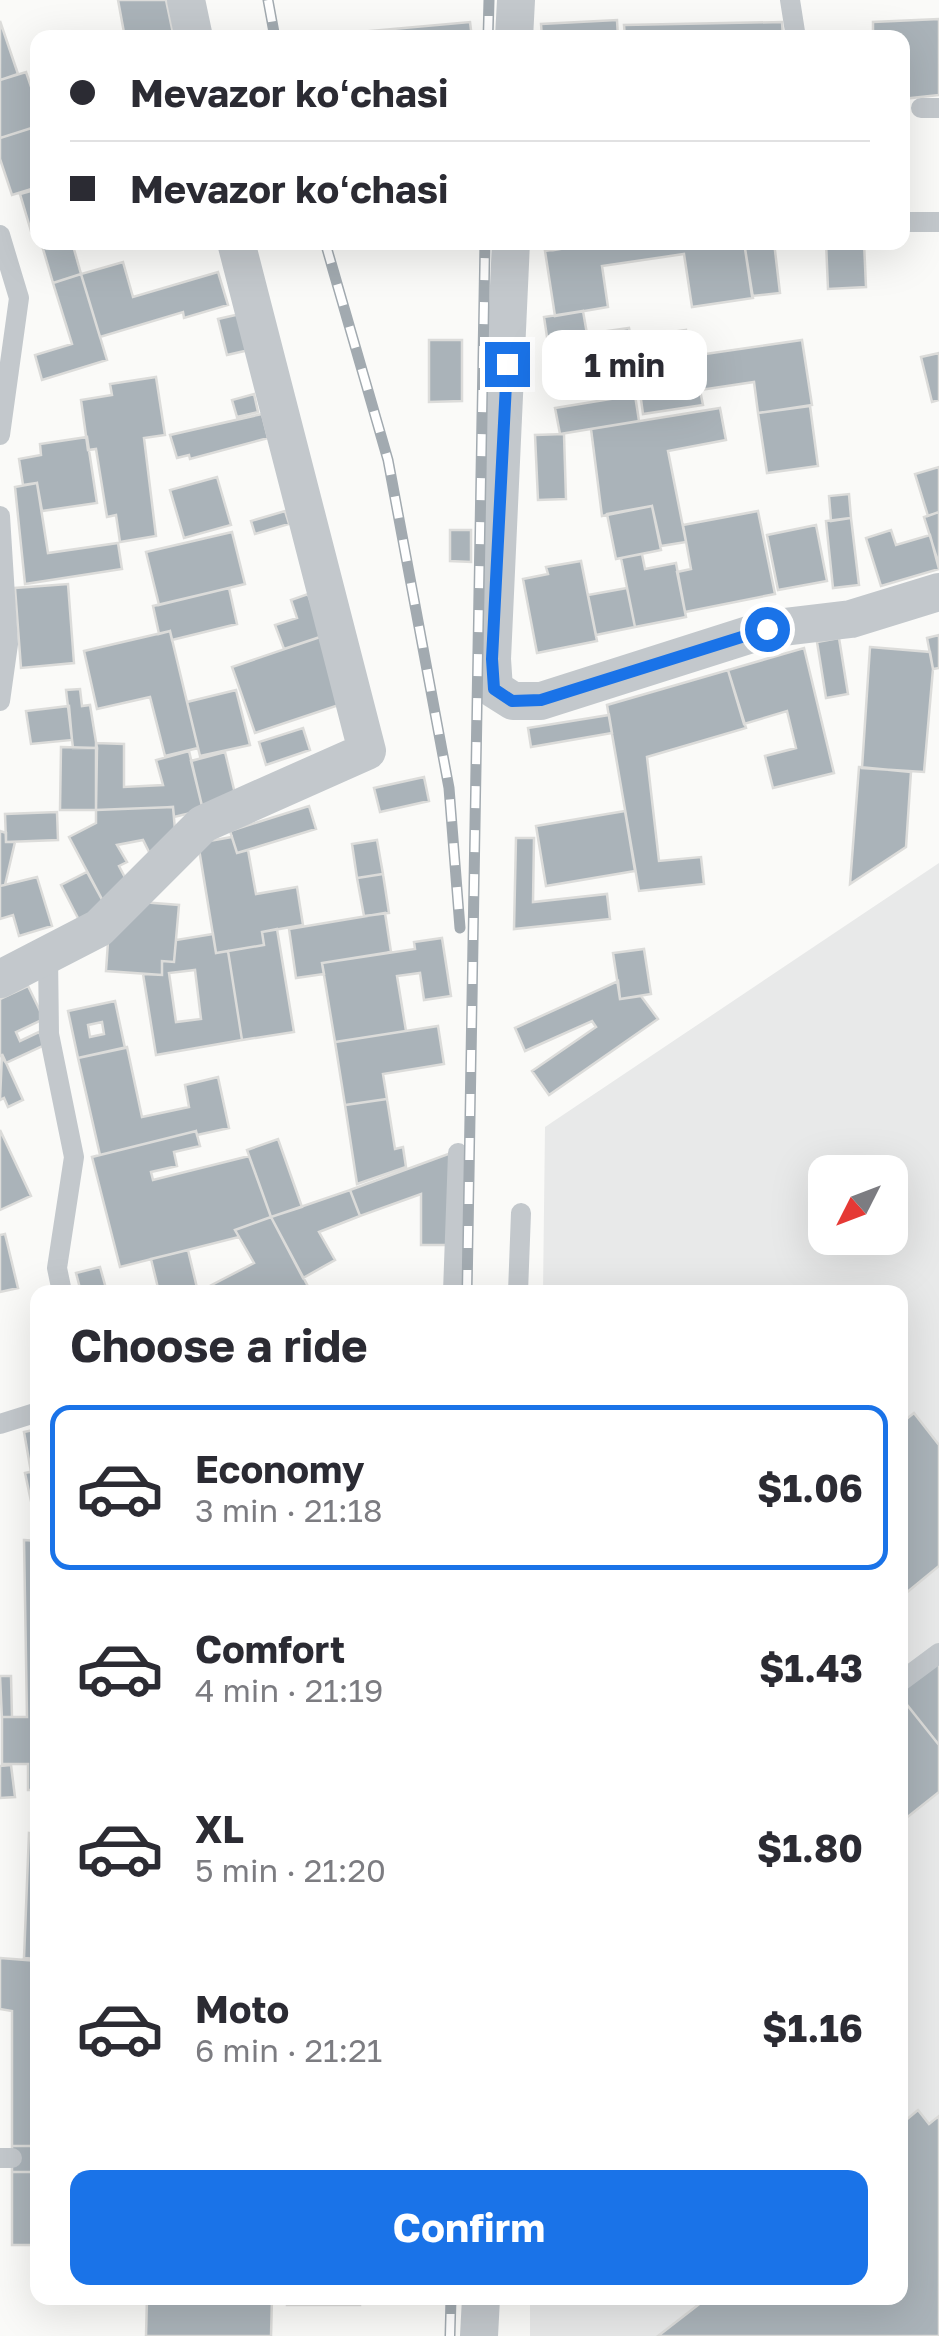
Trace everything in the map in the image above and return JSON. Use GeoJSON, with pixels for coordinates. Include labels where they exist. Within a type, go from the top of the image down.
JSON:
{"type":"FeatureCollection","features":[{"type":"Feature","properties":{"kind":"street"},"geometry":{"type":"LineString","coordinates":[[186,0],[192,30]]}},
{"type":"Feature","properties":{"kind":"street"},"geometry":{"type":"LineString","coordinates":[[514,30],[516,0]]}},
{"type":"Feature","properties":{"kind":"street"},"geometry":{"type":"LineString","coordinates":[[0,979],[100,928],[203,824],[367,751],[238,250]]}},
{"type":"Feature","properties":{"kind":"street"},"geometry":{"type":"LineString","coordinates":[[511,250],[492,659],[494,689],[512,701],[541,700],[767,629],[850,619],[939,592]]}},
{"type":"Feature","properties":{"kind":"street"},"geometry":{"type":"LineString","coordinates":[[479,2336],[481,2305]]}},
{"type":"Feature","properties":{"kind":"lane"},"geometry":{"type":"LineString","coordinates":[[790,0],[795,30]]}},
{"type":"Feature","properties":{"kind":"lane"},"geometry":{"type":"LineString","coordinates":[[910,222],[939,222]]}},
{"type":"Feature","properties":{"kind":"lane"},"geometry":{"type":"LineString","coordinates":[[0,235],[18,298],[0,435]]}},
{"type":"Feature","properties":{"kind":"lane"},"geometry":{"type":"LineString","coordinates":[[0,516],[8,644],[0,701]]}},
{"type":"Feature","properties":{"kind":"lane"},"geometry":{"type":"LineString","coordinates":[[48,955],[49,1034],[74,1158],[57,1268],[61,1285]]}},
{"type":"Feature","properties":{"kind":"lane"},"geometry":{"type":"LineString","coordinates":[[453,1285],[458,1153]]}},
{"type":"Feature","properties":{"kind":"lane"},"geometry":{"type":"LineString","coordinates":[[518,1285],[521,1213]]}},
{"type":"Feature","properties":{"kind":"lane"},"geometry":{"type":"LineString","coordinates":[[0,1424],[30,1415]]}},
{"type":"Feature","properties":{"kind":"lane"},"geometry":{"type":"LineString","coordinates":[[908,1676],[939,1652]]}},
{"type":"Feature","properties":{"kind":"shaded area"},"geometry":{"type":"Polygon","coordinates":[[[939,863],[939,2336],[530,2336],[530,2305],[908,2305],[908,1285],[543,1285],[545,1127],[939,863]]]}},
{"type":"Feature","properties":{"kind":"building"},"geometry":{"type":"Polygon","coordinates":[[[118,0],[166,0],[172,30],[124,30],[118,0]]]}},
{"type":"Feature","properties":{"kind":"building"},"geometry":{"type":"Polygon","coordinates":[[[939,19],[939,95],[910,98],[910,30],[873,30],[873,22],[939,19]]]}},
{"type":"Feature","properties":{"kind":"building"},"geometry":{"type":"Polygon","coordinates":[[[617,20],[618,30],[541,30],[541,24],[617,20]]]}},
{"type":"Feature","properties":{"kind":"building"},"geometry":{"type":"Polygon","coordinates":[[[0,21],[18,74],[0,80],[0,21]]]}},
{"type":"Feature","properties":{"kind":"building"},"geometry":{"type":"Polygon","coordinates":[[[470,22],[471,30],[382,30],[470,22]]]}},
{"type":"Feature","properties":{"kind":"building"},"geometry":{"type":"Polygon","coordinates":[[[782,22],[782,30],[624,30],[624,25],[782,22]]]}},
{"type":"Feature","properties":{"kind":"building"},"geometry":{"type":"Polygon","coordinates":[[[26,72],[30,84],[30,129],[0,138],[0,80],[26,72]]]}},
{"type":"Feature","properties":{"kind":"building"},"geometry":{"type":"Polygon","coordinates":[[[30,129],[30,189],[12,195],[0,159],[0,138],[30,129]]]}},
{"type":"Feature","properties":{"kind":"building"},"geometry":{"type":"Polygon","coordinates":[[[30,191],[30,228],[20,194],[30,191]]]}},
{"type":"Feature","properties":{"kind":"building"},"geometry":{"type":"Polygon","coordinates":[[[43,250],[74,250],[81,274],[53,283],[43,250]]]}},
{"type":"Feature","properties":{"kind":"building"},"geometry":{"type":"Polygon","coordinates":[[[745,250],[753,298],[692,307],[684,254],[602,266],[608,307],[555,316],[545,251],[745,250]]]}},
{"type":"Feature","properties":{"kind":"building"},"geometry":{"type":"Polygon","coordinates":[[[745,250],[775,250],[780,293],[752,296],[745,250]]]}},
{"type":"Feature","properties":{"kind":"building"},"geometry":{"type":"Polygon","coordinates":[[[826,250],[864,250],[866,287],[828,289],[826,250]]]}},
{"type":"Feature","properties":{"kind":"building"},"geometry":{"type":"Polygon","coordinates":[[[123,262],[133,297],[218,272],[228,305],[184,318],[183,312],[100,337],[81,274],[123,262]]]}},
{"type":"Feature","properties":{"kind":"building"},"geometry":{"type":"Polygon","coordinates":[[[81,274],[107,360],[42,380],[35,355],[72,344],[53,283],[81,274]]]}},
{"type":"Feature","properties":{"kind":"building"},"geometry":{"type":"Polygon","coordinates":[[[583,311],[587,334],[629,328],[631,338],[686,330],[690,356],[553,377],[544,317],[583,311]]]}},
{"type":"Feature","properties":{"kind":"building"},"geometry":{"type":"Polygon","coordinates":[[[240,314],[249,350],[227,355],[218,319],[240,314]]]}},
{"type":"Feature","properties":{"kind":"building"},"geometry":{"type":"Polygon","coordinates":[[[429,340],[462,340],[462,401],[429,402],[429,340]]]}},
{"type":"Feature","properties":{"kind":"building"},"geometry":{"type":"Polygon","coordinates":[[[802,340],[812,405],[758,413],[754,382],[700,390],[703,405],[643,414],[636,364],[802,340]]]}},
{"type":"Feature","properties":{"kind":"building"},"geometry":{"type":"Polygon","coordinates":[[[939,353],[939,400],[932,402],[921,357],[939,353]]]}},
{"type":"Feature","properties":{"kind":"building"},"geometry":{"type":"Polygon","coordinates":[[[156,377],[165,435],[144,438],[156,536],[120,542],[116,515],[107,517],[96,449],[88,450],[81,400],[112,395],[110,384],[156,377]]]}},
{"type":"Feature","properties":{"kind":"building"},"geometry":{"type":"Polygon","coordinates":[[[254,394],[258,412],[237,417],[232,400],[254,394]]]}},
{"type":"Feature","properties":{"kind":"building"},"geometry":{"type":"Polygon","coordinates":[[[635,395],[639,421],[560,434],[555,408],[635,395]]]}},
{"type":"Feature","properties":{"kind":"building"},"geometry":{"type":"Polygon","coordinates":[[[810,406],[818,466],[767,473],[758,413],[810,406]]]}},
{"type":"Feature","properties":{"kind":"building"},"geometry":{"type":"Polygon","coordinates":[[[720,408],[726,440],[668,451],[686,542],[661,546],[652,506],[602,516],[591,429],[720,408]]]}},
{"type":"Feature","properties":{"kind":"building"},"geometry":{"type":"Polygon","coordinates":[[[262,414],[268,438],[190,459],[189,455],[177,458],[170,435],[262,414]]]}},
{"type":"Feature","properties":{"kind":"building"},"geometry":{"type":"Polygon","coordinates":[[[564,434],[566,499],[538,500],[535,435],[564,434]]]}},
{"type":"Feature","properties":{"kind":"building"},"geometry":{"type":"Polygon","coordinates":[[[87,437],[97,503],[42,511],[37,483],[23,485],[19,459],[41,455],[40,444],[87,437]]]}},
{"type":"Feature","properties":{"kind":"building"},"geometry":{"type":"Polygon","coordinates":[[[939,467],[939,512],[928,516],[915,474],[939,467]]]}},
{"type":"Feature","properties":{"kind":"building"},"geometry":{"type":"Polygon","coordinates":[[[217,477],[231,525],[184,538],[170,490],[217,477]]]}},
{"type":"Feature","properties":{"kind":"building"},"geometry":{"type":"Polygon","coordinates":[[[37,483],[48,553],[118,543],[122,569],[25,584],[15,487],[37,483]]]}},
{"type":"Feature","properties":{"kind":"building"},"geometry":{"type":"Polygon","coordinates":[[[849,494],[851,518],[831,521],[829,496],[849,494]]]}},
{"type":"Feature","properties":{"kind":"building"},"geometry":{"type":"Polygon","coordinates":[[[652,506],[661,550],[616,559],[607,514],[652,506]]]}},
{"type":"Feature","properties":{"kind":"building"},"geometry":{"type":"Polygon","coordinates":[[[285,511],[289,524],[255,534],[251,521],[285,511]]]}},
{"type":"Feature","properties":{"kind":"building"},"geometry":{"type":"Polygon","coordinates":[[[758,511],[775,594],[685,612],[677,572],[691,569],[683,525],[758,511]]]}},
{"type":"Feature","properties":{"kind":"building"},"geometry":{"type":"Polygon","coordinates":[[[939,512],[939,565],[924,517],[939,512]]]}},
{"type":"Feature","properties":{"kind":"building"},"geometry":{"type":"Polygon","coordinates":[[[851,518],[859,585],[833,588],[826,521],[851,518]]]}},
{"type":"Feature","properties":{"kind":"building"},"geometry":{"type":"Polygon","coordinates":[[[816,525],[827,581],[778,590],[767,535],[816,525]]]}},
{"type":"Feature","properties":{"kind":"building"},"geometry":{"type":"Polygon","coordinates":[[[450,530],[471,530],[471,562],[450,561],[450,530]]]}},
{"type":"Feature","properties":{"kind":"building"},"geometry":{"type":"Polygon","coordinates":[[[891,530],[896,545],[930,535],[939,569],[881,586],[866,538],[891,530]]]}},
{"type":"Feature","properties":{"kind":"building"},"geometry":{"type":"Polygon","coordinates":[[[232,532],[245,584],[159,605],[146,552],[232,532]]]}},
{"type":"Feature","properties":{"kind":"building"},"geometry":{"type":"Polygon","coordinates":[[[642,554],[645,569],[676,563],[686,617],[635,627],[621,558],[642,554]]]}},
{"type":"Feature","properties":{"kind":"building"},"geometry":{"type":"Polygon","coordinates":[[[581,561],[597,641],[537,653],[523,579],[548,574],[546,567],[581,561]]]}},
{"type":"Feature","properties":{"kind":"building"},"geometry":{"type":"Polygon","coordinates":[[[68,584],[74,663],[21,668],[15,588],[68,584]]]}},
{"type":"Feature","properties":{"kind":"building"},"geometry":{"type":"Polygon","coordinates":[[[229,588],[237,624],[172,640],[170,631],[159,634],[153,606],[229,588]]]}},
{"type":"Feature","properties":{"kind":"building"},"geometry":{"type":"Polygon","coordinates":[[[627,588],[635,627],[596,635],[588,595],[627,588]]]}},
{"type":"Feature","properties":{"kind":"building"},"geometry":{"type":"Polygon","coordinates":[[[308,594],[323,636],[284,649],[275,625],[297,618],[291,600],[308,594]]]}},
{"type":"Feature","properties":{"kind":"building"},"geometry":{"type":"Polygon","coordinates":[[[170,631],[198,748],[165,756],[150,697],[97,709],[84,651],[170,631]]]}},
{"type":"Feature","properties":{"kind":"building"},"geometry":{"type":"Polygon","coordinates":[[[939,635],[939,668],[933,669],[927,638],[939,635]]]}},
{"type":"Feature","properties":{"kind":"building"},"geometry":{"type":"Polygon","coordinates":[[[323,636],[345,703],[255,733],[232,667],[323,636]]]}},
{"type":"Feature","properties":{"kind":"building"},"geometry":{"type":"Polygon","coordinates":[[[839,638],[848,694],[826,698],[817,642],[839,638]]]}},
{"type":"Feature","properties":{"kind":"building"},"geometry":{"type":"Polygon","coordinates":[[[870,647],[930,652],[933,669],[924,772],[862,768],[870,647]]]}},
{"type":"Feature","properties":{"kind":"building"},"geometry":{"type":"Polygon","coordinates":[[[804,648],[834,773],[773,788],[765,756],[796,748],[787,711],[744,724],[728,670],[804,648]]]}},
{"type":"Feature","properties":{"kind":"building"},"geometry":{"type":"Polygon","coordinates":[[[728,670],[746,728],[647,757],[659,861],[701,857],[704,884],[639,891],[607,705],[728,670]]]}},
{"type":"Feature","properties":{"kind":"building"},"geometry":{"type":"Polygon","coordinates":[[[80,689],[82,706],[90,705],[97,748],[73,748],[66,690],[80,689]]]}},
{"type":"Feature","properties":{"kind":"building"},"geometry":{"type":"Polygon","coordinates":[[[236,690],[250,745],[200,756],[187,702],[236,690]]]}},
{"type":"Feature","properties":{"kind":"building"},"geometry":{"type":"Polygon","coordinates":[[[69,706],[72,740],[31,744],[26,711],[69,706]]]}},
{"type":"Feature","properties":{"kind":"building"},"geometry":{"type":"Polygon","coordinates":[[[609,715],[612,733],[531,747],[528,728],[609,715]]]}},
{"type":"Feature","properties":{"kind":"building"},"geometry":{"type":"Polygon","coordinates":[[[303,728],[310,750],[266,765],[259,742],[303,728]]]}},
{"type":"Feature","properties":{"kind":"building"},"geometry":{"type":"Polygon","coordinates":[[[96,743],[124,744],[124,787],[163,785],[156,760],[189,751],[203,810],[174,817],[173,807],[96,810],[96,743]]]}},
{"type":"Feature","properties":{"kind":"building"},"geometry":{"type":"Polygon","coordinates":[[[61,747],[97,748],[96,810],[60,810],[61,747]]]}},
{"type":"Feature","properties":{"kind":"building"},"geometry":{"type":"Polygon","coordinates":[[[225,752],[237,802],[203,810],[191,761],[225,752]]]}},
{"type":"Feature","properties":{"kind":"building"},"geometry":{"type":"Polygon","coordinates":[[[859,767],[911,772],[906,847],[850,884],[859,767]]]}},
{"type":"Feature","properties":{"kind":"building"},"geometry":{"type":"Polygon","coordinates":[[[424,777],[429,801],[380,812],[374,788],[424,777]]]}},
{"type":"Feature","properties":{"kind":"building"},"geometry":{"type":"Polygon","coordinates":[[[309,806],[316,829],[237,853],[230,831],[309,806]]]}},
{"type":"Feature","properties":{"kind":"building"},"geometry":{"type":"Polygon","coordinates":[[[173,807],[175,830],[155,864],[143,840],[117,845],[127,862],[119,866],[131,889],[104,903],[69,837],[96,823],[96,810],[173,807]]]}},
{"type":"Feature","properties":{"kind":"building"},"geometry":{"type":"Polygon","coordinates":[[[625,811],[635,871],[546,886],[536,826],[625,811]]]}},
{"type":"Feature","properties":{"kind":"building"},"geometry":{"type":"Polygon","coordinates":[[[57,812],[58,840],[6,842],[5,814],[57,812]]]}},
{"type":"Feature","properties":{"kind":"building"},"geometry":{"type":"Polygon","coordinates":[[[0,831],[6,833],[6,842],[15,842],[5,885],[0,886],[0,831]]]}},
{"type":"Feature","properties":{"kind":"building"},"geometry":{"type":"Polygon","coordinates":[[[232,837],[237,853],[248,850],[256,894],[297,887],[303,925],[262,932],[264,945],[216,953],[198,843],[232,837]]]}},
{"type":"Feature","properties":{"kind":"building"},"geometry":{"type":"Polygon","coordinates":[[[516,838],[534,838],[533,902],[607,894],[610,919],[514,929],[516,838]]]}},
{"type":"Feature","properties":{"kind":"building"},"geometry":{"type":"Polygon","coordinates":[[[377,840],[383,874],[357,878],[352,844],[377,840]]]}},
{"type":"Feature","properties":{"kind":"building"},"geometry":{"type":"Polygon","coordinates":[[[87,872],[106,907],[80,922],[61,885],[87,872]]]}},
{"type":"Feature","properties":{"kind":"building"},"geometry":{"type":"Polygon","coordinates":[[[383,874],[389,913],[364,916],[357,878],[383,874]]]}},
{"type":"Feature","properties":{"kind":"building"},"geometry":{"type":"Polygon","coordinates":[[[37,877],[52,926],[19,936],[13,915],[0,919],[0,886],[37,877]]]}},
{"type":"Feature","properties":{"kind":"building"},"geometry":{"type":"Polygon","coordinates":[[[141,902],[179,905],[174,962],[162,961],[162,975],[106,971],[108,942],[141,902]]]}},
{"type":"Feature","properties":{"kind":"building"},"geometry":{"type":"Polygon","coordinates":[[[385,913],[391,952],[322,963],[324,974],[296,978],[289,929],[385,913]]]}},
{"type":"Feature","properties":{"kind":"building"},"geometry":{"type":"Polygon","coordinates":[[[277,929],[294,1032],[242,1040],[228,951],[264,945],[262,932],[277,929]]]}},
{"type":"Feature","properties":{"kind":"building"},"geometry":{"type":"Polygon","coordinates":[[[213,934],[216,953],[228,951],[242,1040],[156,1055],[143,974],[162,975],[162,961],[174,962],[176,940],[213,934]],[[195,970],[169,973],[176,1022],[201,1019],[195,970]]]}},
{"type":"Feature","properties":{"kind":"building"},"geometry":{"type":"Polygon","coordinates":[[[442,938],[451,996],[424,1000],[420,973],[397,976],[406,1031],[335,1042],[322,963],[415,949],[414,942],[442,938]]]}},
{"type":"Feature","properties":{"kind":"building"},"geometry":{"type":"Polygon","coordinates":[[[644,949],[651,994],[620,999],[613,953],[644,949]]]}},
{"type":"Feature","properties":{"kind":"building"},"geometry":{"type":"Polygon","coordinates":[[[618,981],[620,999],[641,996],[658,1019],[549,1095],[532,1071],[596,1027],[592,1021],[525,1051],[515,1028],[618,981]]]}},
{"type":"Feature","properties":{"kind":"building"},"geometry":{"type":"Polygon","coordinates":[[[28,986],[44,1019],[16,1032],[20,1041],[39,1032],[45,1045],[6,1063],[0,1055],[0,999],[28,986]]]}},
{"type":"Feature","properties":{"kind":"building"},"geometry":{"type":"Polygon","coordinates":[[[115,1001],[125,1048],[78,1058],[68,1011],[115,1001]],[[102,1022],[88,1025],[90,1037],[104,1034],[102,1022]]]}},
{"type":"Feature","properties":{"kind":"building"},"geometry":{"type":"Polygon","coordinates":[[[438,1026],[444,1064],[383,1074],[387,1099],[345,1105],[335,1042],[438,1026]]]}},
{"type":"Feature","properties":{"kind":"building"},"geometry":{"type":"Polygon","coordinates":[[[127,1047],[142,1117],[189,1107],[185,1085],[218,1077],[229,1128],[197,1135],[196,1131],[100,1155],[78,1058],[127,1047]]]}},
{"type":"Feature","properties":{"kind":"building"},"geometry":{"type":"Polygon","coordinates":[[[2,1054],[23,1100],[8,1107],[4,1098],[0,1100],[2,1054]]]}},
{"type":"Feature","properties":{"kind":"building"},"geometry":{"type":"Polygon","coordinates":[[[387,1099],[395,1149],[403,1147],[406,1167],[357,1184],[345,1105],[387,1099]]]}},
{"type":"Feature","properties":{"kind":"building"},"geometry":{"type":"Polygon","coordinates":[[[0,1130],[31,1196],[0,1210],[0,1130]]]}},
{"type":"Feature","properties":{"kind":"building"},"geometry":{"type":"Polygon","coordinates":[[[196,1131],[200,1146],[174,1152],[177,1166],[151,1172],[153,1180],[249,1156],[271,1217],[235,1230],[239,1237],[120,1267],[92,1157],[196,1131]]]}},
{"type":"Feature","properties":{"kind":"building"},"geometry":{"type":"Polygon","coordinates":[[[278,1139],[302,1207],[271,1217],[247,1150],[278,1139]]]}},
{"type":"Feature","properties":{"kind":"building"},"geometry":{"type":"Polygon","coordinates":[[[451,1153],[451,1245],[421,1245],[421,1194],[360,1216],[350,1190],[451,1153]]]}},
{"type":"Feature","properties":{"kind":"building"},"geometry":{"type":"Polygon","coordinates":[[[350,1190],[360,1216],[319,1232],[335,1260],[303,1278],[271,1217],[350,1190]]]}},
{"type":"Feature","properties":{"kind":"building"},"geometry":{"type":"Polygon","coordinates":[[[271,1217],[307,1285],[212,1285],[254,1263],[235,1230],[271,1217]]]}},
{"type":"Feature","properties":{"kind":"building"},"geometry":{"type":"Polygon","coordinates":[[[5,1234],[18,1288],[0,1292],[0,1235],[5,1234]]]}},
{"type":"Feature","properties":{"kind":"building"},"geometry":{"type":"Polygon","coordinates":[[[188,1250],[196,1285],[157,1285],[151,1259],[188,1250]]]}},
{"type":"Feature","properties":{"kind":"building"},"geometry":{"type":"Polygon","coordinates":[[[100,1267],[105,1285],[79,1285],[76,1273],[100,1267]]]}},
{"type":"Feature","properties":{"kind":"building"},"geometry":{"type":"Polygon","coordinates":[[[914,1413],[939,1445],[939,1566],[908,1591],[908,1418],[914,1413]]]}},
{"type":"Feature","properties":{"kind":"building"},"geometry":{"type":"Polygon","coordinates":[[[30,1431],[30,1466],[24,1432],[30,1431]]]}},
{"type":"Feature","properties":{"kind":"building"},"geometry":{"type":"Polygon","coordinates":[[[24,1540],[30,1540],[30,1790],[28,1764],[2,1764],[2,1717],[27,1717],[24,1540]]]}},
{"type":"Feature","properties":{"kind":"building"},"geometry":{"type":"Polygon","coordinates":[[[939,1660],[939,1745],[908,1706],[908,1684],[939,1660]]]}},
{"type":"Feature","properties":{"kind":"building"},"geometry":{"type":"Polygon","coordinates":[[[0,1676],[11,1676],[12,1717],[2,1720],[0,1676]]]}},
{"type":"Feature","properties":{"kind":"building"},"geometry":{"type":"Polygon","coordinates":[[[908,1706],[939,1745],[939,1792],[908,1817],[908,1706]]]}},
{"type":"Feature","properties":{"kind":"building"},"geometry":{"type":"Polygon","coordinates":[[[11,1765],[15,1797],[0,1798],[0,1766],[11,1765]]]}},
{"type":"Feature","properties":{"kind":"building"},"geometry":{"type":"Polygon","coordinates":[[[29,1833],[30,1958],[24,1958],[29,1833]]]}},
{"type":"Feature","properties":{"kind":"building"},"geometry":{"type":"Polygon","coordinates":[[[0,1958],[30,1960],[30,2146],[12,2146],[12,2011],[0,2009],[0,1958]]]}},
{"type":"Feature","properties":{"kind":"building"},"geometry":{"type":"Polygon","coordinates":[[[918,2110],[929,2124],[939,2116],[939,2336],[658,2336],[698,2305],[908,2305],[908,2118],[918,2110]]]}},
{"type":"Feature","properties":{"kind":"building"},"geometry":{"type":"Polygon","coordinates":[[[12,2146],[30,2146],[30,2172],[12,2172],[12,2146]]]}},
{"type":"Feature","properties":{"kind":"building"},"geometry":{"type":"Polygon","coordinates":[[[12,2172],[30,2172],[30,2245],[12,2245],[12,2172]]]}},
{"type":"Feature","properties":{"kind":"building"},"geometry":{"type":"Polygon","coordinates":[[[147,2305],[272,2305],[271,2336],[146,2336],[147,2305]]]}},
{"type":"Feature","properties":{"kind":"railway"},"geometry":{"type":"LineString","coordinates":[[268,0],[274,30]]}},
{"type":"Feature","properties":{"kind":"railway"},"geometry":{"type":"LineString","coordinates":[[488,30],[489,0]]}},
{"type":"Feature","properties":{"kind":"railway"},"geometry":{"type":"LineString","coordinates":[[327,250],[388,460],[449,788],[460,928]]}},
{"type":"Feature","properties":{"kind":"railway"},"geometry":{"type":"LineString","coordinates":[[467,1285],[485,250]]}},
{"type":"Feature","properties":{"kind":"railway"},"geometry":{"type":"LineString","coordinates":[[450,2336],[451,2305]]}},
{"type":"Feature","properties":{"kind":"route"},"geometry":{"type":"LineString","coordinates":[[507,364],[492,659],[494,689],[512,701],[541,700],[767,629]]}}]}
